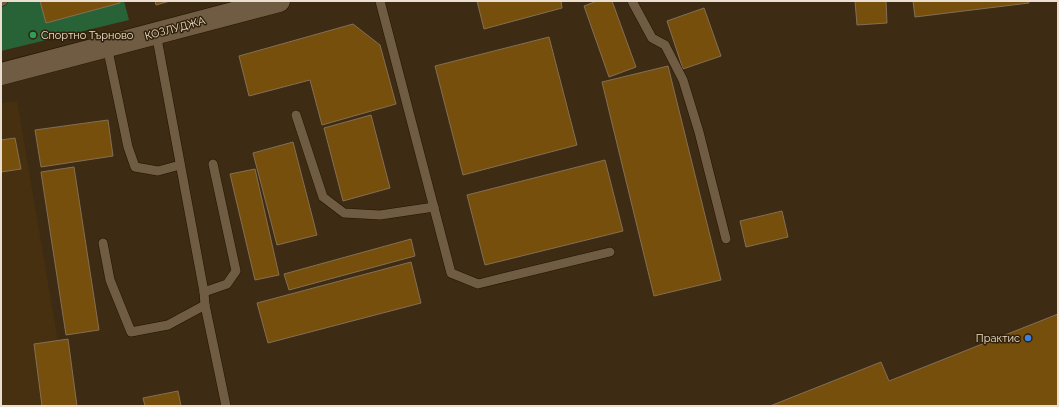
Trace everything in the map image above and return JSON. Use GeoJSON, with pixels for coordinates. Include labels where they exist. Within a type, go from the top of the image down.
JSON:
{"type":"FeatureCollection","features":[{"type":"Feature","properties":{"kind":"main road","name":"КОЗЛУДЖА"},"geometry":{"type":"LineString","coordinates":[[1,74],[279,1]]}},
{"type":"Feature","properties":{"kind":"lane"},"geometry":{"type":"LineString","coordinates":[[380,1],[451,273],[478,284],[610,252]]}},
{"type":"Feature","properties":{"kind":"lane"},"geometry":{"type":"LineString","coordinates":[[632,1],[652,38],[665,45],[683,80],[699,132],[726,239]]}},
{"type":"Feature","properties":{"kind":"lane"},"geometry":{"type":"LineString","coordinates":[[156,33],[204,292],[205,305],[226,406]]}},
{"type":"Feature","properties":{"kind":"lane"},"geometry":{"type":"LineString","coordinates":[[107,46],[128,147],[135,167],[158,171],[180,165]]}},
{"type":"Feature","properties":{"kind":"lane"},"geometry":{"type":"LineString","coordinates":[[296,115],[323,197],[344,213],[380,215],[434,207]]}},
{"type":"Feature","properties":{"kind":"lane"},"geometry":{"type":"LineString","coordinates":[[204,292],[227,284],[236,271],[213,164]]}},
{"type":"Feature","properties":{"kind":"lane"},"geometry":{"type":"LineString","coordinates":[[103,243],[110,280],[131,332],[168,325],[205,305]]}},
{"type":"Feature","properties":{"kind":"shaded area"},"geometry":{"type":"Polygon","coordinates":[[[17,101],[69,406],[1,406],[1,103],[17,101]]]}},
{"type":"Feature","properties":{"kind":"green space","name":"Спортно Търново"},"geometry":{"type":"Polygon","coordinates":[[[1,1],[124,1],[129,20],[1,51],[1,1]]]}},
{"type":"Feature","properties":{"kind":"building"},"geometry":{"type":"Polygon","coordinates":[[[40,1],[120,1],[120,3],[46,23],[40,1]]]}},
{"type":"Feature","properties":{"kind":"building"},"geometry":{"type":"Polygon","coordinates":[[[155,1],[170,1],[156,5],[155,1]]]}},
{"type":"Feature","properties":{"kind":"building"},"geometry":{"type":"Polygon","coordinates":[[[477,1],[561,1],[562,8],[484,29],[477,1]]]}},
{"type":"Feature","properties":{"kind":"building"},"geometry":{"type":"Polygon","coordinates":[[[597,1],[612,1],[636,67],[609,77],[584,6],[597,1]]]}},
{"type":"Feature","properties":{"kind":"building"},"geometry":{"type":"Polygon","coordinates":[[[855,1],[886,1],[887,23],[857,25],[855,1]]]}},
{"type":"Feature","properties":{"kind":"building"},"geometry":{"type":"Polygon","coordinates":[[[913,1],[1029,1],[1029,3],[915,17],[913,1]]]}},
{"type":"Feature","properties":{"kind":"building"},"geometry":{"type":"Polygon","coordinates":[[[704,8],[721,56],[683,69],[667,21],[704,8]]]}},
{"type":"Feature","properties":{"kind":"building"},"geometry":{"type":"Polygon","coordinates":[[[353,24],[380,45],[396,104],[322,125],[310,80],[249,96],[239,56],[353,24]]]}},
{"type":"Feature","properties":{"kind":"building"},"geometry":{"type":"Polygon","coordinates":[[[549,37],[577,145],[463,175],[435,66],[549,37]]]}},
{"type":"Feature","properties":{"kind":"building"},"geometry":{"type":"Polygon","coordinates":[[[668,66],[721,280],[654,296],[602,82],[668,66]]]}},
{"type":"Feature","properties":{"kind":"building"},"geometry":{"type":"Polygon","coordinates":[[[371,115],[390,188],[343,201],[324,128],[371,115]]]}},
{"type":"Feature","properties":{"kind":"building"},"geometry":{"type":"Polygon","coordinates":[[[108,120],[113,156],[41,167],[35,130],[108,120]]]}},
{"type":"Feature","properties":{"kind":"building"},"geometry":{"type":"Polygon","coordinates":[[[15,138],[21,169],[1,172],[1,140],[15,138]]]}},
{"type":"Feature","properties":{"kind":"building"},"geometry":{"type":"Polygon","coordinates":[[[293,142],[317,235],[277,245],[253,153],[293,142]]]}},
{"type":"Feature","properties":{"kind":"building"},"geometry":{"type":"Polygon","coordinates":[[[605,160],[623,231],[485,265],[467,195],[605,160]]]}},
{"type":"Feature","properties":{"kind":"building"},"geometry":{"type":"Polygon","coordinates":[[[74,167],[99,330],[66,335],[41,172],[74,167]]]}},
{"type":"Feature","properties":{"kind":"building"},"geometry":{"type":"Polygon","coordinates":[[[255,169],[279,275],[255,280],[230,174],[255,169]]]}},
{"type":"Feature","properties":{"kind":"building"},"geometry":{"type":"Polygon","coordinates":[[[782,211],[788,237],[746,247],[740,221],[782,211]]]}},
{"type":"Feature","properties":{"kind":"building"},"geometry":{"type":"Polygon","coordinates":[[[411,239],[415,256],[289,290],[284,274],[411,239]]]}},
{"type":"Feature","properties":{"kind":"building"},"geometry":{"type":"Polygon","coordinates":[[[411,262],[421,303],[268,343],[257,303],[411,262]]]}},
{"type":"Feature","properties":{"kind":"building","name":"Практис"},"geometry":{"type":"Polygon","coordinates":[[[1058,314],[1058,406],[770,406],[881,362],[889,381],[1058,314]]]}},
{"type":"Feature","properties":{"kind":"building"},"geometry":{"type":"Polygon","coordinates":[[[68,339],[77,406],[42,406],[34,344],[68,339]]]}},
{"type":"Feature","properties":{"kind":"building"},"geometry":{"type":"Polygon","coordinates":[[[178,391],[181,406],[145,406],[143,398],[178,391]]]}},
{"type":"Feature","properties":{"kind":"place","name":"Спортно Търново"},"geometry":{"type":"Point","coordinates":[33,35]}},
{"type":"Feature","properties":{"kind":"place","name":"Практис"},"geometry":{"type":"Point","coordinates":[1028,338]}}]}
